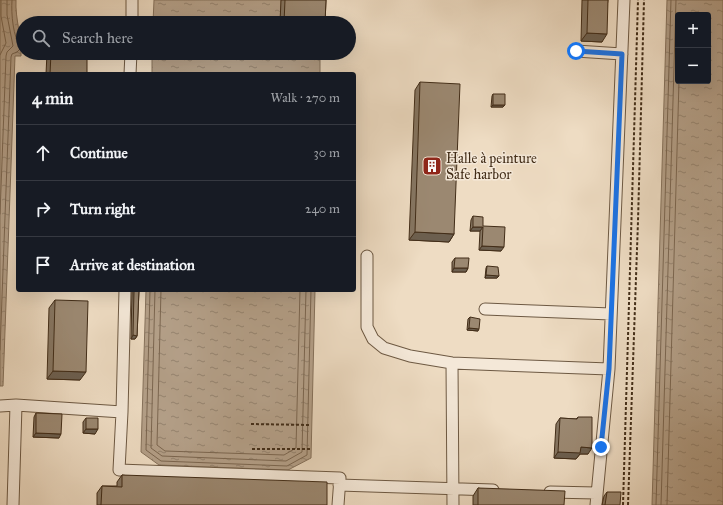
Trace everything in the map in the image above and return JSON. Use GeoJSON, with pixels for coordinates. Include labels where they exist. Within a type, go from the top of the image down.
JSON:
{"type":"FeatureCollection","features":[{"type":"Feature","properties":{"kind":"lane"},"geometry":{"type":"LineString","coordinates":[[132,0],[132,16]]}},
{"type":"Feature","properties":{"kind":"lane"},"geometry":{"type":"LineString","coordinates":[[596,505],[609,369],[624,0]]}},
{"type":"Feature","properties":{"kind":"lane"},"geometry":{"type":"LineString","coordinates":[[576,51],[622,54]]}},
{"type":"Feature","properties":{"kind":"lane"},"geometry":{"type":"LineString","coordinates":[[130,72],[131,60]]}},
{"type":"Feature","properties":{"kind":"lane"},"geometry":{"type":"LineString","coordinates":[[367,256],[367,327],[372,339],[384,348],[410,356],[452,363],[609,369]]}},
{"type":"Feature","properties":{"kind":"lane"},"geometry":{"type":"LineString","coordinates":[[125,292],[119,470],[340,478],[338,505]]}},
{"type":"Feature","properties":{"kind":"lane"},"geometry":{"type":"LineString","coordinates":[[484,309],[611,314]]}},
{"type":"Feature","properties":{"kind":"lane"},"geometry":{"type":"LineString","coordinates":[[452,363],[453,505]]}},
{"type":"Feature","properties":{"kind":"lane"},"geometry":{"type":"LineString","coordinates":[[0,406],[16,405],[122,412]]}},
{"type":"Feature","properties":{"kind":"lane"},"geometry":{"type":"LineString","coordinates":[[13,505],[16,405]]}},
{"type":"Feature","properties":{"kind":"lane"},"geometry":{"type":"LineString","coordinates":[[339,485],[501,490]]}},
{"type":"Feature","properties":{"kind":"lane"},"geometry":{"type":"LineString","coordinates":[[540,491],[596,493]]}},
{"type":"Feature","properties":{"kind":"path"},"geometry":{"type":"LineString","coordinates":[[623,505],[638,0]]}},
{"type":"Feature","properties":{"kind":"path"},"geometry":{"type":"LineString","coordinates":[[628,505],[638,237],[644,0]]}},
{"type":"Feature","properties":{"kind":"path"},"geometry":{"type":"LineString","coordinates":[[637,58],[642,57]]}},
{"type":"Feature","properties":{"kind":"path"},"geometry":{"type":"LineString","coordinates":[[252,424],[312,425]]}},
{"type":"Feature","properties":{"kind":"path"},"geometry":{"type":"LineString","coordinates":[[252,449],[311,449]]}},
{"type":"Feature","properties":{"kind":"water"},"geometry":{"type":"Polygon","coordinates":[[[0,0],[16,0],[16,56],[3,386],[0,386],[0,0]]]}},
{"type":"Feature","properties":{"kind":"water"},"geometry":{"type":"Polygon","coordinates":[[[154,0],[281,0],[280,16],[153,16],[154,0]]]}},
{"type":"Feature","properties":{"kind":"water"},"geometry":{"type":"Polygon","coordinates":[[[667,0],[723,0],[723,505],[652,505],[667,0]]]}},
{"type":"Feature","properties":{"kind":"water"},"geometry":{"type":"Polygon","coordinates":[[[152,60],[320,60],[320,72],[152,72],[152,60]]]}},
{"type":"Feature","properties":{"kind":"water"},"geometry":{"type":"Polygon","coordinates":[[[146,292],[315,292],[311,458],[288,470],[159,465],[141,452],[146,292]]]}},
{"type":"Feature","properties":{"kind":"building"},"geometry":{"type":"Polygon","coordinates":[[[285,0],[326,0],[325,16],[284,16],[285,0]]]}},
{"type":"Feature","properties":{"kind":"building"},"geometry":{"type":"Polygon","coordinates":[[[588,0],[608,0],[607,34],[587,33],[588,0]]]}},
{"type":"Feature","properties":{"kind":"building"},"geometry":{"type":"Polygon","coordinates":[[[51,60],[87,60],[87,72],[50,72],[51,60]]]}},
{"type":"Feature","properties":{"kind":"building","name":"Halle à peinture Safe harbor"},"geometry":{"type":"Polygon","coordinates":[[[420,82],[460,84],[454,234],[415,232],[420,82]]]}},
{"type":"Feature","properties":{"kind":"building"},"geometry":{"type":"Polygon","coordinates":[[[493,94],[505,94],[505,105],[493,105],[493,94]]]}},
{"type":"Feature","properties":{"kind":"building"},"geometry":{"type":"Polygon","coordinates":[[[473,216],[483,217],[483,226],[505,227],[504,247],[482,246],[483,227],[473,227],[473,216]]]}},
{"type":"Feature","properties":{"kind":"building"},"geometry":{"type":"Polygon","coordinates":[[[455,258],[469,258],[468,268],[454,268],[455,258]]]}},
{"type":"Feature","properties":{"kind":"building"},"geometry":{"type":"Polygon","coordinates":[[[487,266],[498,267],[499,276],[486,275],[487,266]]]}},
{"type":"Feature","properties":{"kind":"building"},"geometry":{"type":"Polygon","coordinates":[[[134,292],[139,292],[137,336],[133,335],[134,292]]]}},
{"type":"Feature","properties":{"kind":"building"},"geometry":{"type":"Polygon","coordinates":[[[55,300],[88,301],[86,372],[53,371],[55,300]]]}},
{"type":"Feature","properties":{"kind":"building"},"geometry":{"type":"Polygon","coordinates":[[[470,317],[480,319],[479,329],[469,328],[470,317]]]}},
{"type":"Feature","properties":{"kind":"building"},"geometry":{"type":"Polygon","coordinates":[[[36,413],[62,414],[61,434],[36,433],[36,413]]]}},
{"type":"Feature","properties":{"kind":"building"},"geometry":{"type":"Polygon","coordinates":[[[578,417],[592,417],[592,448],[581,447],[580,453],[558,452],[560,418],[577,419],[578,417]]]}},
{"type":"Feature","properties":{"kind":"building"},"geometry":{"type":"Polygon","coordinates":[[[86,418],[98,418],[98,429],[86,429],[86,418]]]}},
{"type":"Feature","properties":{"kind":"building"},"geometry":{"type":"Polygon","coordinates":[[[122,475],[327,482],[327,505],[101,505],[102,486],[122,487],[122,475]]]}},
{"type":"Feature","properties":{"kind":"building"},"geometry":{"type":"Polygon","coordinates":[[[478,488],[565,491],[564,505],[478,505],[478,488]]]}},
{"type":"Feature","properties":{"kind":"building"},"geometry":{"type":"Polygon","coordinates":[[[607,492],[621,492],[620,505],[605,505],[607,492]]]}},
{"type":"Feature","properties":{"kind":"place","name":"Halle à peinture Safe harbor"},"geometry":{"type":"Point","coordinates":[432,166]}},
{"type":"Feature","properties":{"kind":"route"},"geometry":{"type":"LineString","coordinates":[[576,51],[622,54],[609,369],[601,447]]}}]}
